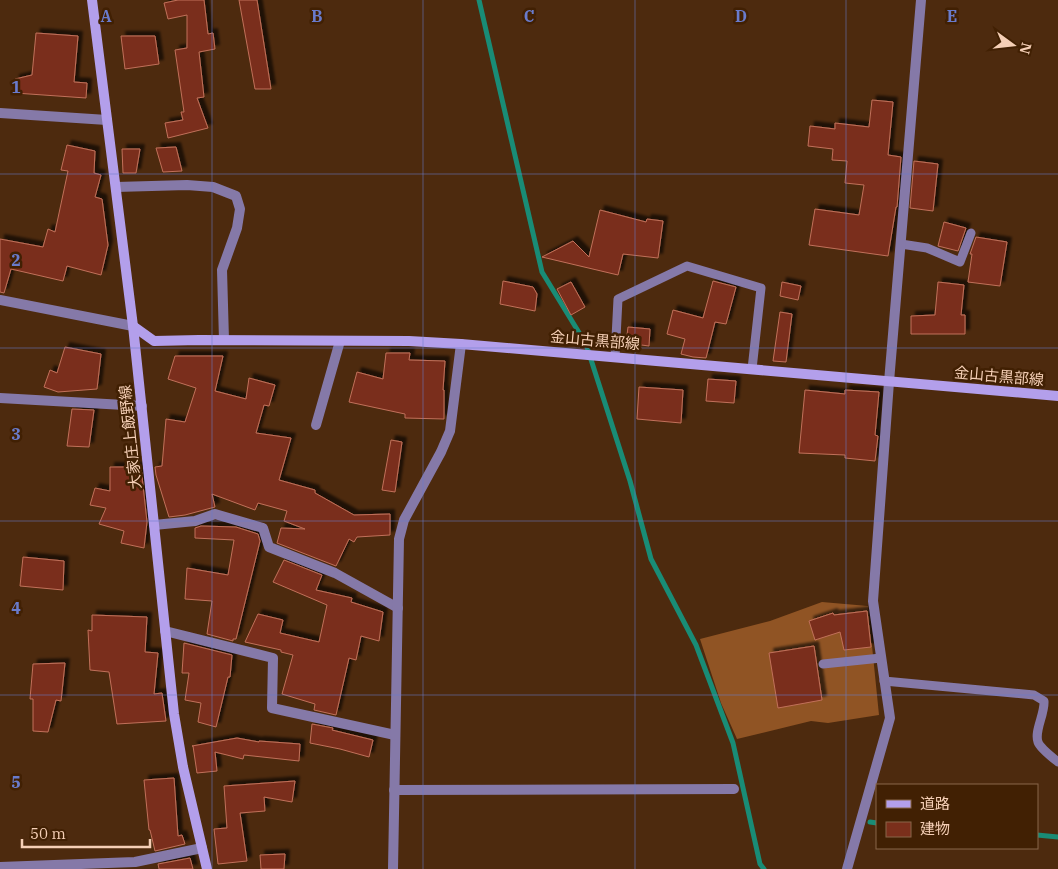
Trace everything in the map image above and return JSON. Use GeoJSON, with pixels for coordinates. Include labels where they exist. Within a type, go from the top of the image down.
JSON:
{"type":"FeatureCollection","features":[{"type":"Feature","properties":{"kind":"main road","name":"大家庄上飯野線"},"geometry":{"type":"LineString","coordinates":[[92,0],[133,326],[174,714],[181,758],[207,869]]}},
{"type":"Feature","properties":{"kind":"main road","name":"金山古黒部線"},"geometry":{"type":"LineString","coordinates":[[133,326],[154,340],[409,341],[461,344],[1058,396]]}},
{"type":"Feature","properties":{"kind":"street"},"geometry":{"type":"LineString","coordinates":[[847,869],[890,718],[873,601],[921,0]]}},
{"type":"Feature","properties":{"kind":"street"},"geometry":{"type":"LineString","coordinates":[[0,113],[107,120]]}},
{"type":"Feature","properties":{"kind":"street"},"geometry":{"type":"LineString","coordinates":[[116,187],[187,185],[213,187],[236,196],[240,209],[237,228],[222,270],[224,340]]}},
{"type":"Feature","properties":{"kind":"street"},"geometry":{"type":"LineString","coordinates":[[0,300],[133,326]]}},
{"type":"Feature","properties":{"kind":"street"},"geometry":{"type":"LineString","coordinates":[[316,425],[340,341]]}},
{"type":"Feature","properties":{"kind":"street"},"geometry":{"type":"LineString","coordinates":[[393,869],[399,539],[404,520],[441,452],[450,431],[461,344]]}},
{"type":"Feature","properties":{"kind":"street"},"geometry":{"type":"LineString","coordinates":[[0,398],[142,406]]}},
{"type":"Feature","properties":{"kind":"street"},"geometry":{"type":"LineString","coordinates":[[154,525],[196,521],[215,514],[263,528],[269,546],[335,573],[398,608]]}},
{"type":"Feature","properties":{"kind":"street"},"geometry":{"type":"LineString","coordinates":[[165,631],[273,658],[272,708],[395,734]]}},
{"type":"Feature","properties":{"kind":"street"},"geometry":{"type":"LineString","coordinates":[[394,790],[734,789]]}},
{"type":"Feature","properties":{"kind":"street"},"geometry":{"type":"LineString","coordinates":[[0,867],[135,862],[202,848]]}},
{"type":"Feature","properties":{"kind":"lane"},"geometry":{"type":"LineString","coordinates":[[901,244],[927,248],[960,262],[971,233]]}},
{"type":"Feature","properties":{"kind":"lane"},"geometry":{"type":"LineString","coordinates":[[616,357],[618,299],[687,266],[761,288],[752,369]]}},
{"type":"Feature","properties":{"kind":"lane"},"geometry":{"type":"LineString","coordinates":[[823,664],[881,658]]}},
{"type":"Feature","properties":{"kind":"lane"},"geometry":{"type":"LineString","coordinates":[[884,681],[1034,695],[1044,701],[1038,729],[1038,742],[1058,762]]}},
{"type":"Feature","properties":{"kind":"shaded area"},"geometry":{"type":"Polygon","coordinates":[[[822,602],[868,606],[879,715],[828,723],[811,721],[737,739],[721,703],[700,639],[770,621],[822,602]]]}},
{"type":"Feature","properties":{"kind":"building"},"geometry":{"type":"Polygon","coordinates":[[[178,0],[204,0],[208,34],[213,33],[215,49],[199,52],[204,97],[197,98],[208,128],[168,138],[165,123],[183,120],[181,112],[184,112],[175,50],[187,48],[187,15],[168,19],[164,3],[178,0]]]}},
{"type":"Feature","properties":{"kind":"building"},"geometry":{"type":"Polygon","coordinates":[[[239,0],[257,0],[271,89],[255,89],[239,0]]]}},
{"type":"Feature","properties":{"kind":"building"},"geometry":{"type":"Polygon","coordinates":[[[36,33],[78,36],[74,82],[87,83],[86,98],[15,93],[15,79],[32,75],[36,33]]]}},
{"type":"Feature","properties":{"kind":"building"},"geometry":{"type":"Polygon","coordinates":[[[121,36],[155,36],[159,64],[125,69],[121,36]]]}},
{"type":"Feature","properties":{"kind":"building"},"geometry":{"type":"Polygon","coordinates":[[[872,100],[893,102],[888,155],[901,157],[897,207],[888,256],[809,245],[815,209],[859,215],[864,185],[845,183],[847,161],[832,160],[833,149],[808,146],[810,126],[835,129],[835,123],[869,127],[872,100]]]}},
{"type":"Feature","properties":{"kind":"building"},"geometry":{"type":"Polygon","coordinates":[[[67,145],[95,151],[94,173],[101,175],[95,197],[102,199],[108,245],[101,275],[67,266],[63,281],[11,269],[4,293],[0,292],[0,239],[43,247],[48,229],[55,232],[68,171],[61,170],[67,145]]]}},
{"type":"Feature","properties":{"kind":"building"},"geometry":{"type":"Polygon","coordinates":[[[176,147],[182,171],[163,172],[156,148],[176,147]]]}},
{"type":"Feature","properties":{"kind":"building"},"geometry":{"type":"Polygon","coordinates":[[[122,149],[140,149],[136,173],[123,173],[122,149]]]}},
{"type":"Feature","properties":{"kind":"building"},"geometry":{"type":"Polygon","coordinates":[[[914,161],[938,164],[933,211],[910,208],[914,161]]]}},
{"type":"Feature","properties":{"kind":"building"},"geometry":{"type":"Polygon","coordinates":[[[600,210],[646,222],[647,219],[663,221],[658,258],[623,254],[618,275],[542,257],[573,241],[589,257],[600,210]]]}},
{"type":"Feature","properties":{"kind":"building"},"geometry":{"type":"Polygon","coordinates":[[[944,222],[966,228],[958,251],[938,246],[944,222]]]}},
{"type":"Feature","properties":{"kind":"building"},"geometry":{"type":"Polygon","coordinates":[[[976,237],[1007,242],[1000,286],[968,282],[972,254],[970,254],[976,237]]]}},
{"type":"Feature","properties":{"kind":"building"},"geometry":{"type":"Polygon","coordinates":[[[503,281],[533,287],[537,294],[535,311],[500,304],[503,281]]]}},
{"type":"Feature","properties":{"kind":"building"},"geometry":{"type":"Polygon","coordinates":[[[713,281],[736,287],[726,324],[715,322],[706,358],[681,354],[685,339],[667,334],[673,310],[703,318],[713,281]]]}},
{"type":"Feature","properties":{"kind":"building"},"geometry":{"type":"Polygon","coordinates":[[[571,282],[585,307],[571,315],[557,289],[571,282]]]}},
{"type":"Feature","properties":{"kind":"building"},"geometry":{"type":"Polygon","coordinates":[[[782,282],[801,286],[798,300],[780,296],[782,282]]]}},
{"type":"Feature","properties":{"kind":"building"},"geometry":{"type":"Polygon","coordinates":[[[938,282],[964,285],[961,315],[965,315],[965,334],[911,334],[911,316],[935,315],[938,282]]]}},
{"type":"Feature","properties":{"kind":"building"},"geometry":{"type":"Polygon","coordinates":[[[780,312],[792,314],[786,362],[773,361],[780,312]]]}},
{"type":"Feature","properties":{"kind":"building"},"geometry":{"type":"Polygon","coordinates":[[[628,327],[650,329],[649,346],[626,343],[628,327]]]}},
{"type":"Feature","properties":{"kind":"building"},"geometry":{"type":"Polygon","coordinates":[[[65,347],[101,354],[97,389],[58,392],[44,387],[50,370],[57,373],[65,347]]]}},
{"type":"Feature","properties":{"kind":"building"},"geometry":{"type":"Polygon","coordinates":[[[386,353],[410,353],[409,360],[445,361],[444,419],[405,418],[405,414],[349,402],[357,372],[383,379],[386,353]]]}},
{"type":"Feature","properties":{"kind":"building"},"geometry":{"type":"Polygon","coordinates":[[[175,356],[223,356],[215,391],[246,399],[249,378],[275,385],[269,406],[264,405],[256,433],[291,438],[279,480],[315,490],[315,493],[354,515],[390,514],[390,535],[357,537],[354,542],[349,539],[336,566],[277,543],[281,528],[305,529],[284,521],[287,511],[258,503],[255,510],[212,494],[215,507],[169,517],[155,467],[162,466],[166,419],[185,422],[196,388],[168,379],[175,356]]]}},
{"type":"Feature","properties":{"kind":"building"},"geometry":{"type":"Polygon","coordinates":[[[708,379],[736,381],[734,403],[706,401],[708,379]]]}},
{"type":"Feature","properties":{"kind":"building"},"geometry":{"type":"Polygon","coordinates":[[[639,387],[683,390],[681,423],[637,419],[639,387]]]}},
{"type":"Feature","properties":{"kind":"building"},"geometry":{"type":"Polygon","coordinates":[[[805,390],[845,394],[845,390],[879,392],[875,435],[878,436],[875,461],[845,458],[845,455],[799,453],[805,390]]]}},
{"type":"Feature","properties":{"kind":"building"},"geometry":{"type":"Polygon","coordinates":[[[72,409],[94,410],[89,447],[67,446],[72,409]]]}},
{"type":"Feature","properties":{"kind":"building"},"geometry":{"type":"Polygon","coordinates":[[[391,440],[402,442],[395,492],[382,490],[391,440]]]}},
{"type":"Feature","properties":{"kind":"building"},"geometry":{"type":"Polygon","coordinates":[[[110,467],[141,467],[147,522],[144,548],[121,543],[124,531],[99,524],[106,508],[90,505],[95,488],[110,491],[110,467]]]}},
{"type":"Feature","properties":{"kind":"building"},"geometry":{"type":"Polygon","coordinates":[[[201,526],[236,527],[258,534],[260,541],[236,639],[233,639],[233,641],[207,634],[212,601],[185,599],[187,568],[228,575],[234,540],[195,538],[195,528],[201,526]]]}},
{"type":"Feature","properties":{"kind":"building"},"geometry":{"type":"Polygon","coordinates":[[[23,557],[64,561],[63,590],[20,586],[23,557]]]}},
{"type":"Feature","properties":{"kind":"building"},"geometry":{"type":"Polygon","coordinates":[[[284,560],[322,575],[316,590],[352,598],[351,602],[383,612],[379,641],[361,636],[356,660],[349,658],[336,715],[314,710],[315,704],[282,694],[293,655],[281,652],[281,650],[245,642],[258,614],[283,620],[280,633],[319,642],[327,605],[273,582],[284,560]]]}},
{"type":"Feature","properties":{"kind":"building"},"geometry":{"type":"Polygon","coordinates":[[[867,611],[871,647],[844,650],[840,632],[815,640],[809,621],[833,613],[834,615],[867,611]]]}},
{"type":"Feature","properties":{"kind":"building"},"geometry":{"type":"Polygon","coordinates":[[[92,615],[147,617],[145,652],[158,653],[154,694],[162,693],[166,721],[117,724],[109,672],[90,670],[88,630],[92,631],[92,615]]]}},
{"type":"Feature","properties":{"kind":"building"},"geometry":{"type":"Polygon","coordinates":[[[184,643],[232,655],[230,677],[228,677],[216,727],[198,722],[201,703],[185,700],[189,673],[182,673],[184,643]]]}},
{"type":"Feature","properties":{"kind":"building"},"geometry":{"type":"Polygon","coordinates":[[[814,646],[822,700],[778,708],[769,653],[814,646]]]}},
{"type":"Feature","properties":{"kind":"building"},"geometry":{"type":"Polygon","coordinates":[[[65,663],[61,701],[56,700],[48,732],[33,731],[33,699],[30,699],[33,664],[65,663]]]}},
{"type":"Feature","properties":{"kind":"building"},"geometry":{"type":"Polygon","coordinates":[[[312,724],[373,740],[369,757],[310,743],[312,724]]]}},
{"type":"Feature","properties":{"kind":"building"},"geometry":{"type":"Polygon","coordinates":[[[237,738],[259,742],[300,744],[299,761],[244,755],[243,759],[215,752],[217,771],[197,773],[192,746],[237,738]]]}},
{"type":"Feature","properties":{"kind":"building"},"geometry":{"type":"Polygon","coordinates":[[[174,778],[178,836],[182,835],[185,844],[155,851],[149,830],[144,780],[174,778]]]}},
{"type":"Feature","properties":{"kind":"building"},"geometry":{"type":"Polygon","coordinates":[[[295,781],[292,802],[264,797],[265,811],[240,813],[247,861],[218,864],[214,829],[227,828],[224,786],[295,781]]]}},
{"type":"Feature","properties":{"kind":"building"},"geometry":{"type":"Polygon","coordinates":[[[285,854],[284,869],[261,869],[260,855],[285,854]]]}},
{"type":"Feature","properties":{"kind":"building"},"geometry":{"type":"Polygon","coordinates":[[[190,858],[193,869],[159,869],[158,864],[190,858]]]}},
{"type":"Feature","properties":{"kind":"waterway"},"geometry":{"type":"LineString","coordinates":[[479,0],[542,272],[586,344],[630,481],[651,559],[696,645],[733,743],[760,864],[764,869]]}},
{"type":"Feature","properties":{"kind":"waterway"},"geometry":{"type":"LineString","coordinates":[[870,822],[876,823]]}},
{"type":"Feature","properties":{"kind":"waterway"},"geometry":{"type":"LineString","coordinates":[[1038,835],[1058,837]]}}]}
